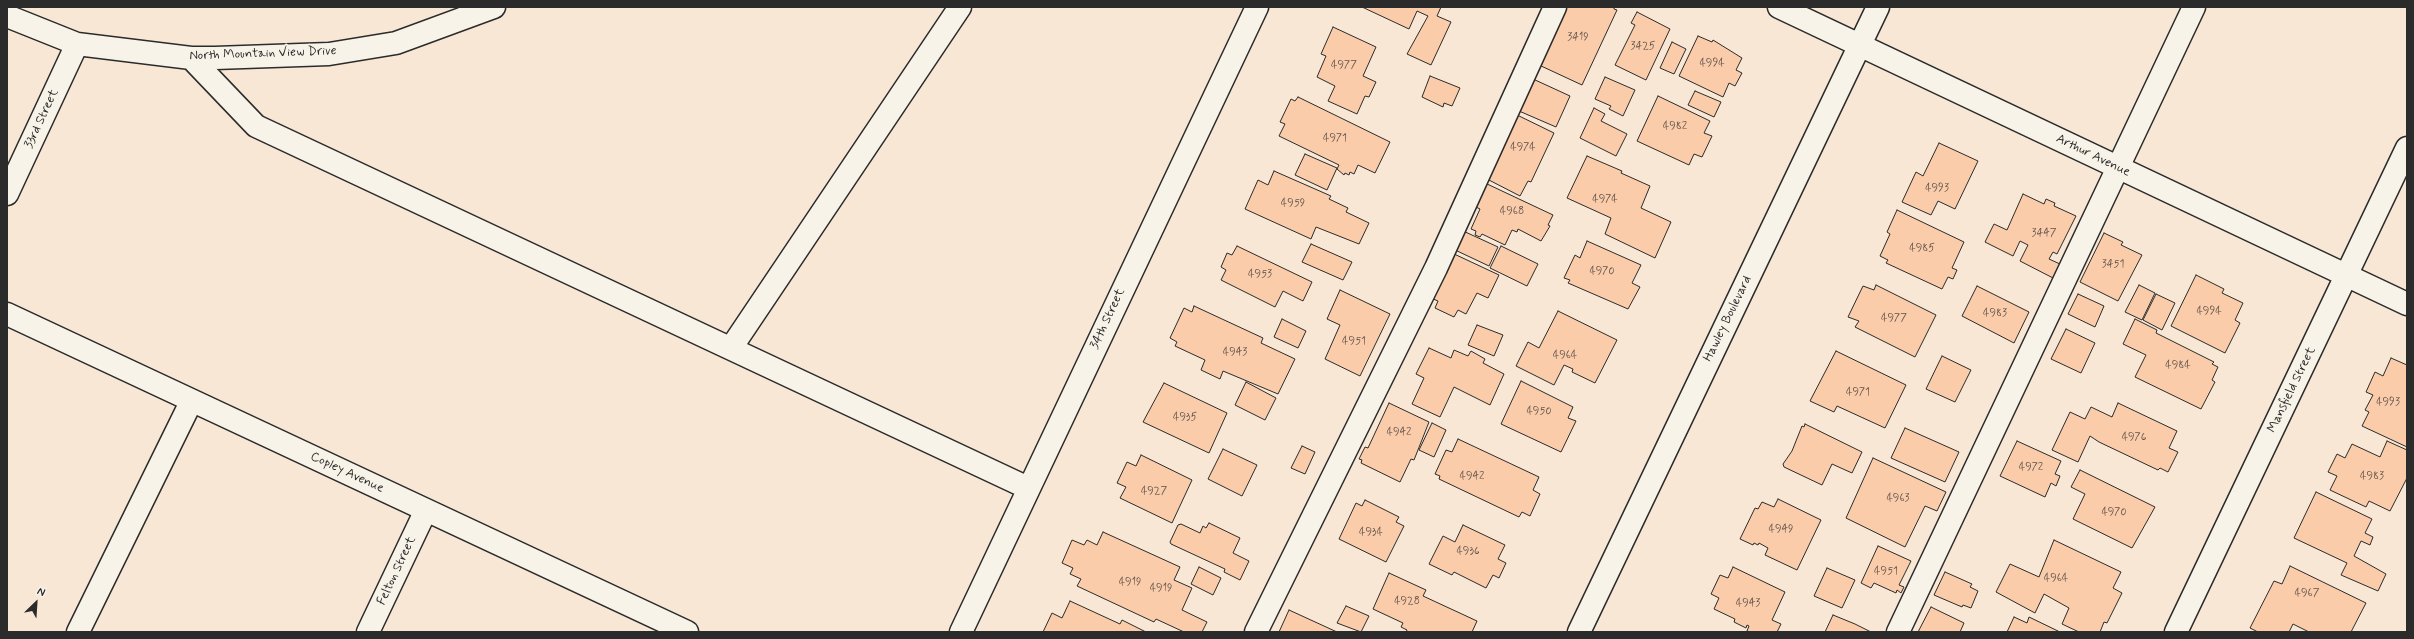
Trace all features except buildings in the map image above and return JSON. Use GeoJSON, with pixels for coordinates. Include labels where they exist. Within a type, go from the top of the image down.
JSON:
{"type":"FeatureCollection","features":[{"type":"Feature","properties":{"kind":"street","name":"North Mountain View Drive"},"geometry":{"type":"LineString","coordinates":[[7,16],[77,44],[191,58],[330,54],[396,43],[494,7]]}},
{"type":"Feature","properties":{"kind":"street"},"geometry":{"type":"LineString","coordinates":[[731,348],[960,7]]}},
{"type":"Feature","properties":{"kind":"street","name":"34th Street"},"geometry":{"type":"LineString","coordinates":[[961,632],[1257,7]]}},
{"type":"Feature","properties":{"kind":"street"},"geometry":{"type":"LineString","coordinates":[[1256,632],[1436,268],[1555,7]]}},
{"type":"Feature","properties":{"kind":"street","name":"Arthur Avenue"},"geometry":{"type":"LineString","coordinates":[[1779,7],[2407,304]]}},
{"type":"Feature","properties":{"kind":"street","name":"Hawley Boulevard"},"geometry":{"type":"LineString","coordinates":[[1579,632],[1878,7]]}},
{"type":"Feature","properties":{"kind":"street"},"geometry":{"type":"LineString","coordinates":[[1898,632],[2194,7]]}},
{"type":"Feature","properties":{"kind":"street","name":"33rd Street"},"geometry":{"type":"LineString","coordinates":[[7,194],[77,44]]}},
{"type":"Feature","properties":{"kind":"street"},"geometry":{"type":"LineString","coordinates":[[191,58],[256,126],[1028,488]]}},
{"type":"Feature","properties":{"kind":"street","name":"Mansfield Street"},"geometry":{"type":"LineString","coordinates":[[2176,632],[2407,148]]}},
{"type":"Feature","properties":{"kind":"street","name":"Copley Avenue"},"geometry":{"type":"LineString","coordinates":[[7,314],[192,402],[426,510],[662,627],[687,632]]}},
{"type":"Feature","properties":{"kind":"street"},"geometry":{"type":"LineString","coordinates":[[78,632],[192,402]]}},
{"type":"Feature","properties":{"kind":"street","name":"Felton Street"},"geometry":{"type":"LineString","coordinates":[[368,632],[426,510]]}}]}
